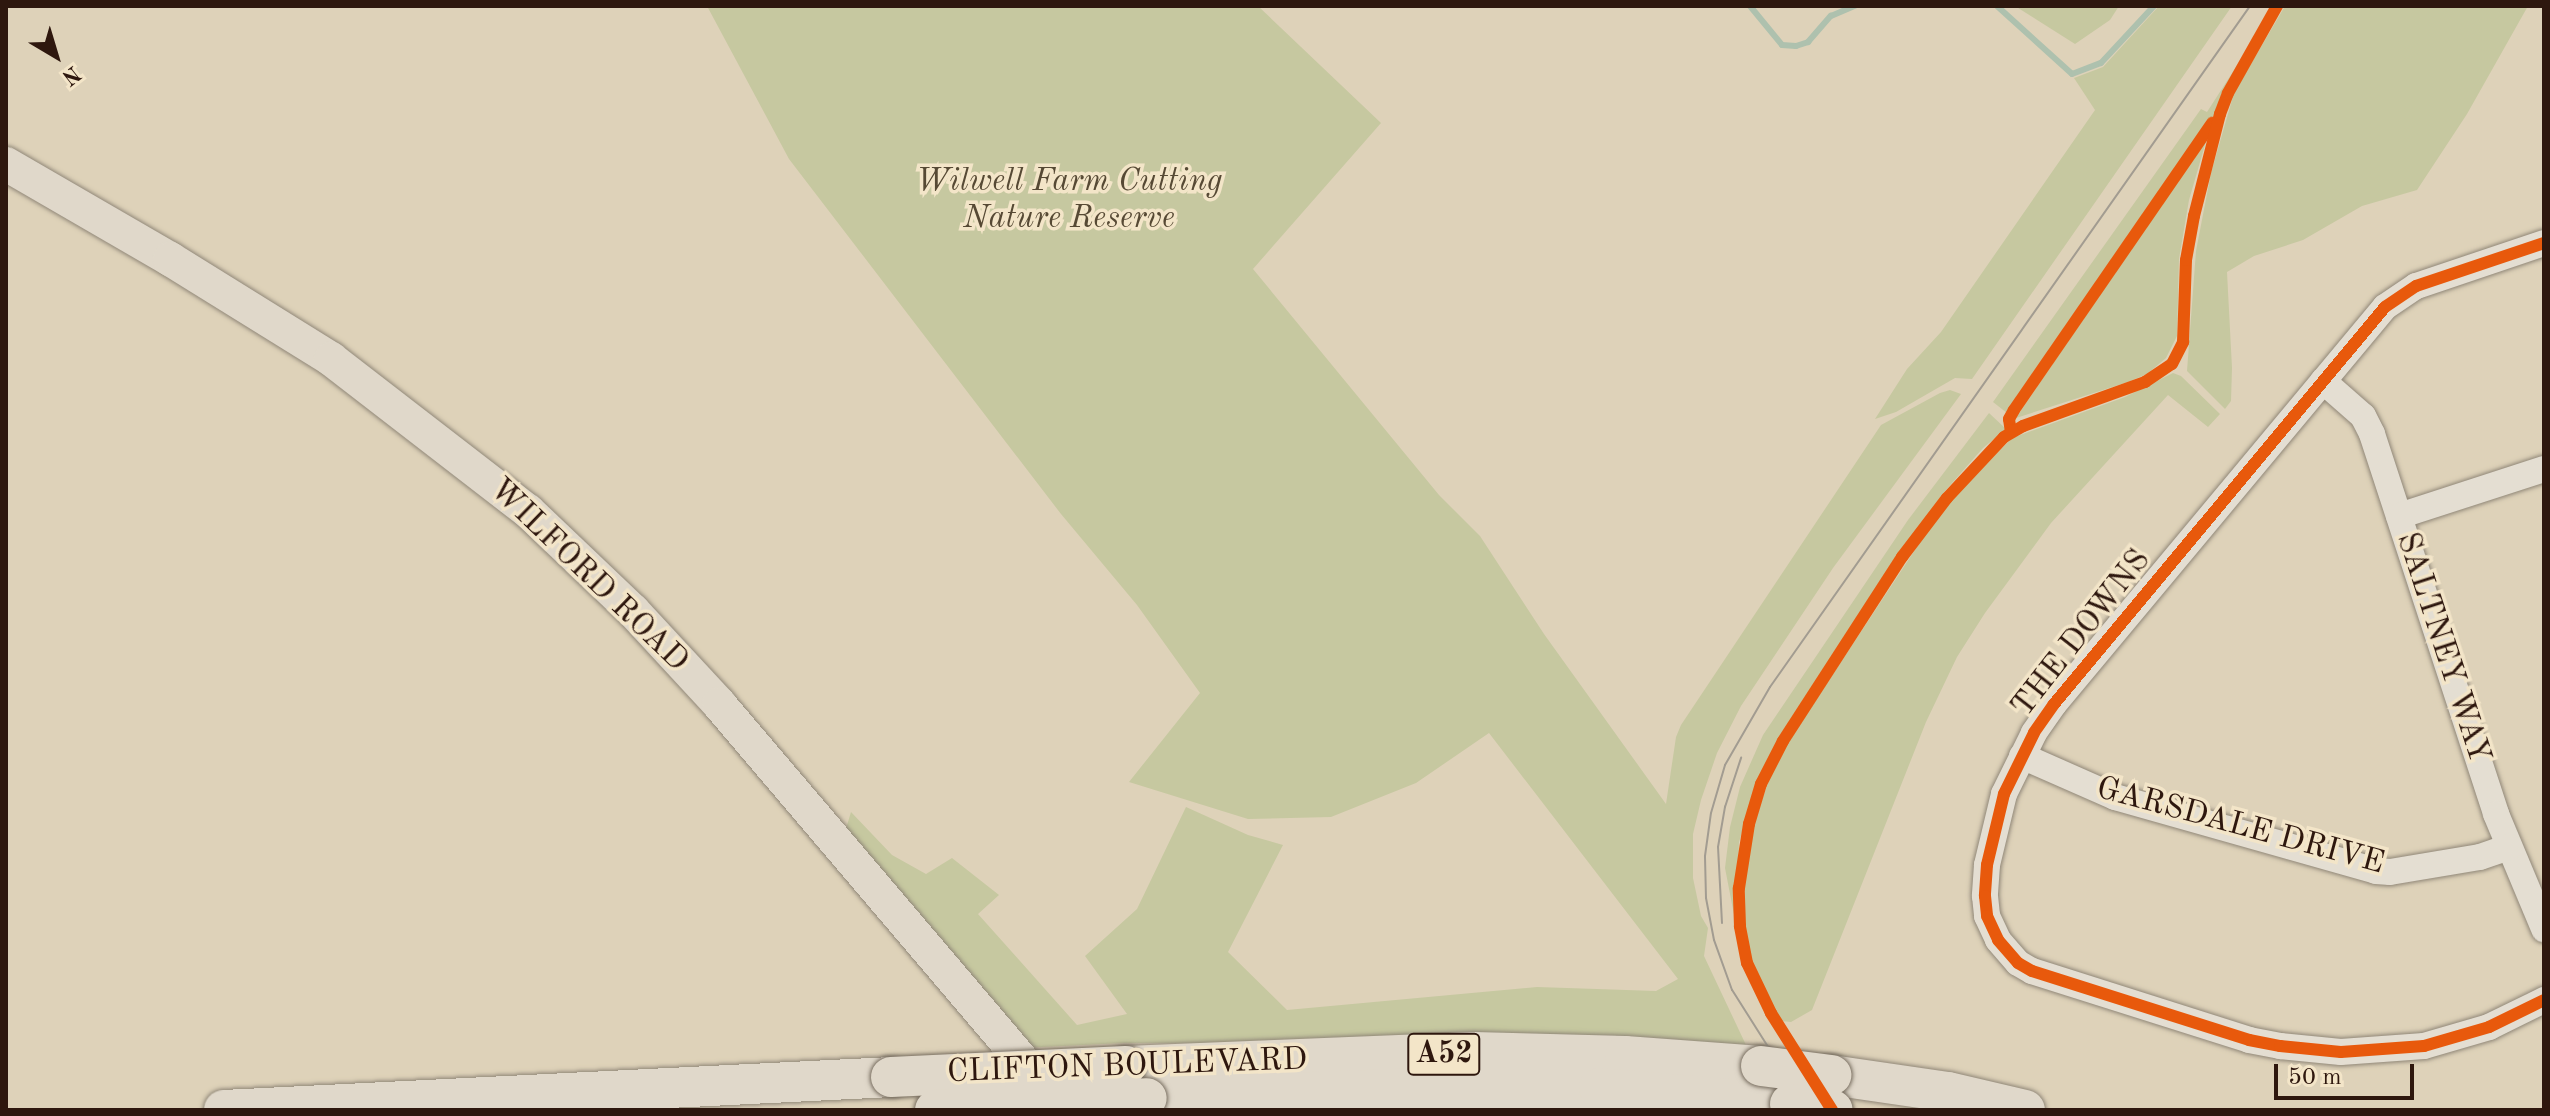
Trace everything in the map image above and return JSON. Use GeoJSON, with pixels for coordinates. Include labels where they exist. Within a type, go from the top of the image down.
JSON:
{"type":"FeatureCollection","features":[{"type":"Feature","properties":{"kind":"highway","name":"CLIFTON BOULEVARD"},"geometry":{"type":"LineString","coordinates":[[935,1110],[1137,1082],[1474,1052],[1625,1056],[1761,1066],[1832,1093]]}},
{"type":"Feature","properties":{"kind":"highway","name":"CLIFTON BOULEVARD"},"geometry":{"type":"LineString","coordinates":[[224,1110],[891,1077],[1415,1088],[1599,1088],[1790,1104],[1832,1093],[1948,1092],[2025,1110]]}},
{"type":"Feature","properties":{"kind":"main road","name":"WILFORD ROAD"},"geometry":{"type":"LineString","coordinates":[[6,164],[170,259],[331,359],[528,511],[633,611],[719,704],[1065,1110]]}},
{"type":"Feature","properties":{"kind":"street","name":"THE DOWNS"},"geometry":{"type":"LineString","coordinates":[[2544,243],[2404,291],[2385,307],[2054,704],[2022,756],[2004,794],[1994,830],[1985,896],[1987,916],[1998,940],[2018,963],[2032,971],[2249,1040],[2341,1052],[2397,1050],[2447,1041],[2489,1027],[2544,1000]]}},
{"type":"Feature","properties":{"kind":"street","name":"SALTNEY WAY"},"geometry":{"type":"LineString","coordinates":[[2323,381],[2368,424],[2509,847],[2544,929]]}},
{"type":"Feature","properties":{"kind":"street"},"geometry":{"type":"LineString","coordinates":[[2399,516],[2544,469]]}},
{"type":"Feature","properties":{"kind":"street","name":"GARSDALE DRIVE"},"geometry":{"type":"LineString","coordinates":[[2022,756],[2115,797],[2376,871],[2390,872],[2480,857],[2509,847]]}},
{"type":"Feature","properties":{"kind":"green space","name":"Wilwell Farm Cutting Nature Reserve"},"geometry":{"type":"Polygon","coordinates":[[[707,6],[1258,6],[1381,123],[1253,269],[1439,495],[1480,536],[1544,634],[1666,804],[1676,737],[1681,725],[1881,425],[1940,393],[1950,390],[1961,394],[1833,568],[1741,706],[1717,753],[1701,800],[1693,834],[1693,878],[1701,916],[1708,928],[1704,956],[1746,1045],[1123,1043],[1022,1048],[845,832],[851,812],[892,855],[926,874],[952,858],[999,895],[978,914],[1077,1025],[1127,1014],[1085,956],[1137,909],[1186,807],[1248,835],[1283,845],[1228,952],[1287,1010],[1537,987],[1656,991],[1678,979],[1489,733],[1416,783],[1331,817],[1248,819],[1129,782],[1200,693],[1137,605],[1061,514],[789,159],[707,6]]]}},
{"type":"Feature","properties":{"kind":"green space"},"geometry":{"type":"Polygon","coordinates":[[[2015,6],[2119,6],[2110,20],[2075,44],[2015,6]]]}},
{"type":"Feature","properties":{"kind":"green space"},"geometry":{"type":"Polygon","coordinates":[[[2159,6],[2232,6],[1972,379],[1955,378],[1896,412],[1875,419],[1907,369],[1941,332],[2095,110],[2074,78],[2103,67],[2159,6]]]}},
{"type":"Feature","properties":{"kind":"green space"},"geometry":{"type":"Polygon","coordinates":[[[2285,6],[2528,6],[2467,114],[2417,190],[2362,206],[2303,240],[2254,256],[2227,272],[2232,368],[2231,401],[2225,409],[2187,371],[2196,251],[2211,173],[2234,93],[2285,6]]]}},
{"type":"Feature","properties":{"kind":"green space"},"geometry":{"type":"Polygon","coordinates":[[[2243,56],[2214,115],[2007,413],[1993,402],[2201,109],[2207,112],[2243,56]]]}},
{"type":"Feature","properties":{"kind":"green space"},"geometry":{"type":"Polygon","coordinates":[[[2207,138],[2189,200],[2179,259],[2177,336],[2166,358],[2147,374],[2128,382],[2016,418],[2207,138]]]}},
{"type":"Feature","properties":{"kind":"green space"},"geometry":{"type":"Polygon","coordinates":[[[2173,373],[2181,376],[2220,414],[2208,427],[2168,395],[2051,523],[1985,613],[1957,657],[1926,722],[1812,1010],[1791,1022],[1781,1021],[1753,971],[1744,926],[1743,890],[1753,825],[1773,769],[1789,741],[1940,512],[2012,438],[2125,397],[2173,373]]]}},
{"type":"Feature","properties":{"kind":"green space"},"geometry":{"type":"Polygon","coordinates":[[[1989,413],[2006,429],[1983,448],[1945,491],[1890,567],[1774,748],[1757,783],[1739,842],[1736,925],[1725,868],[1730,827],[1740,787],[1763,735],[1908,520],[1989,413]]]}},
{"type":"Feature","properties":{"kind":"green space"},"geometry":{"type":"Polygon","coordinates":[[[1493,1104],[1601,1110],[1322,1110],[1493,1104]]]}},
{"type":"Feature","properties":{"kind":"waterway"},"geometry":{"type":"LineString","coordinates":[[1750,6],[1782,45],[1796,46],[1808,42],[1831,16],[1855,6]]}},
{"type":"Feature","properties":{"kind":"waterway"},"geometry":{"type":"LineString","coordinates":[[1997,6],[2072,74],[2101,63],[2154,6]]}},
{"type":"Feature","properties":{"kind":"tram line"},"geometry":{"type":"LineString","coordinates":[[1808,1110],[1732,990],[1714,940],[1706,898],[1705,856],[1711,813],[1725,765],[1770,687],[2250,6]]}},
{"type":"Feature","properties":{"kind":"tram line"},"geometry":{"type":"LineString","coordinates":[[1722,923],[1718,847],[1725,807],[1741,758]]}},
{"type":"Feature","properties":{"kind":"cycle path"},"geometry":{"type":"LineString","coordinates":[[1832,1110],[1771,1013],[1747,963],[1740,926],[1739,888],[1749,824],[1761,784],[1783,741],[1902,557],[1947,498],[2004,437],[2023,426],[2145,382],[2172,364],[2183,342],[2186,260],[2220,114],[2228,93],[2277,6]]}},
{"type":"Feature","properties":{"kind":"cycle path"},"geometry":{"type":"LineString","coordinates":[[2011,432],[2009,419],[2014,410],[2212,123]]}},
{"type":"Feature","properties":{"kind":"cycle path"},"geometry":{"type":"LineString","coordinates":[[2544,243],[2416,286],[2385,307],[2054,704],[2034,733],[2004,794],[1987,865],[1985,896],[1987,916],[1998,940],[2018,963],[2032,971],[2249,1040],[2280,1046],[2341,1052],[2424,1046],[2489,1027],[2544,1000]]}}]}
